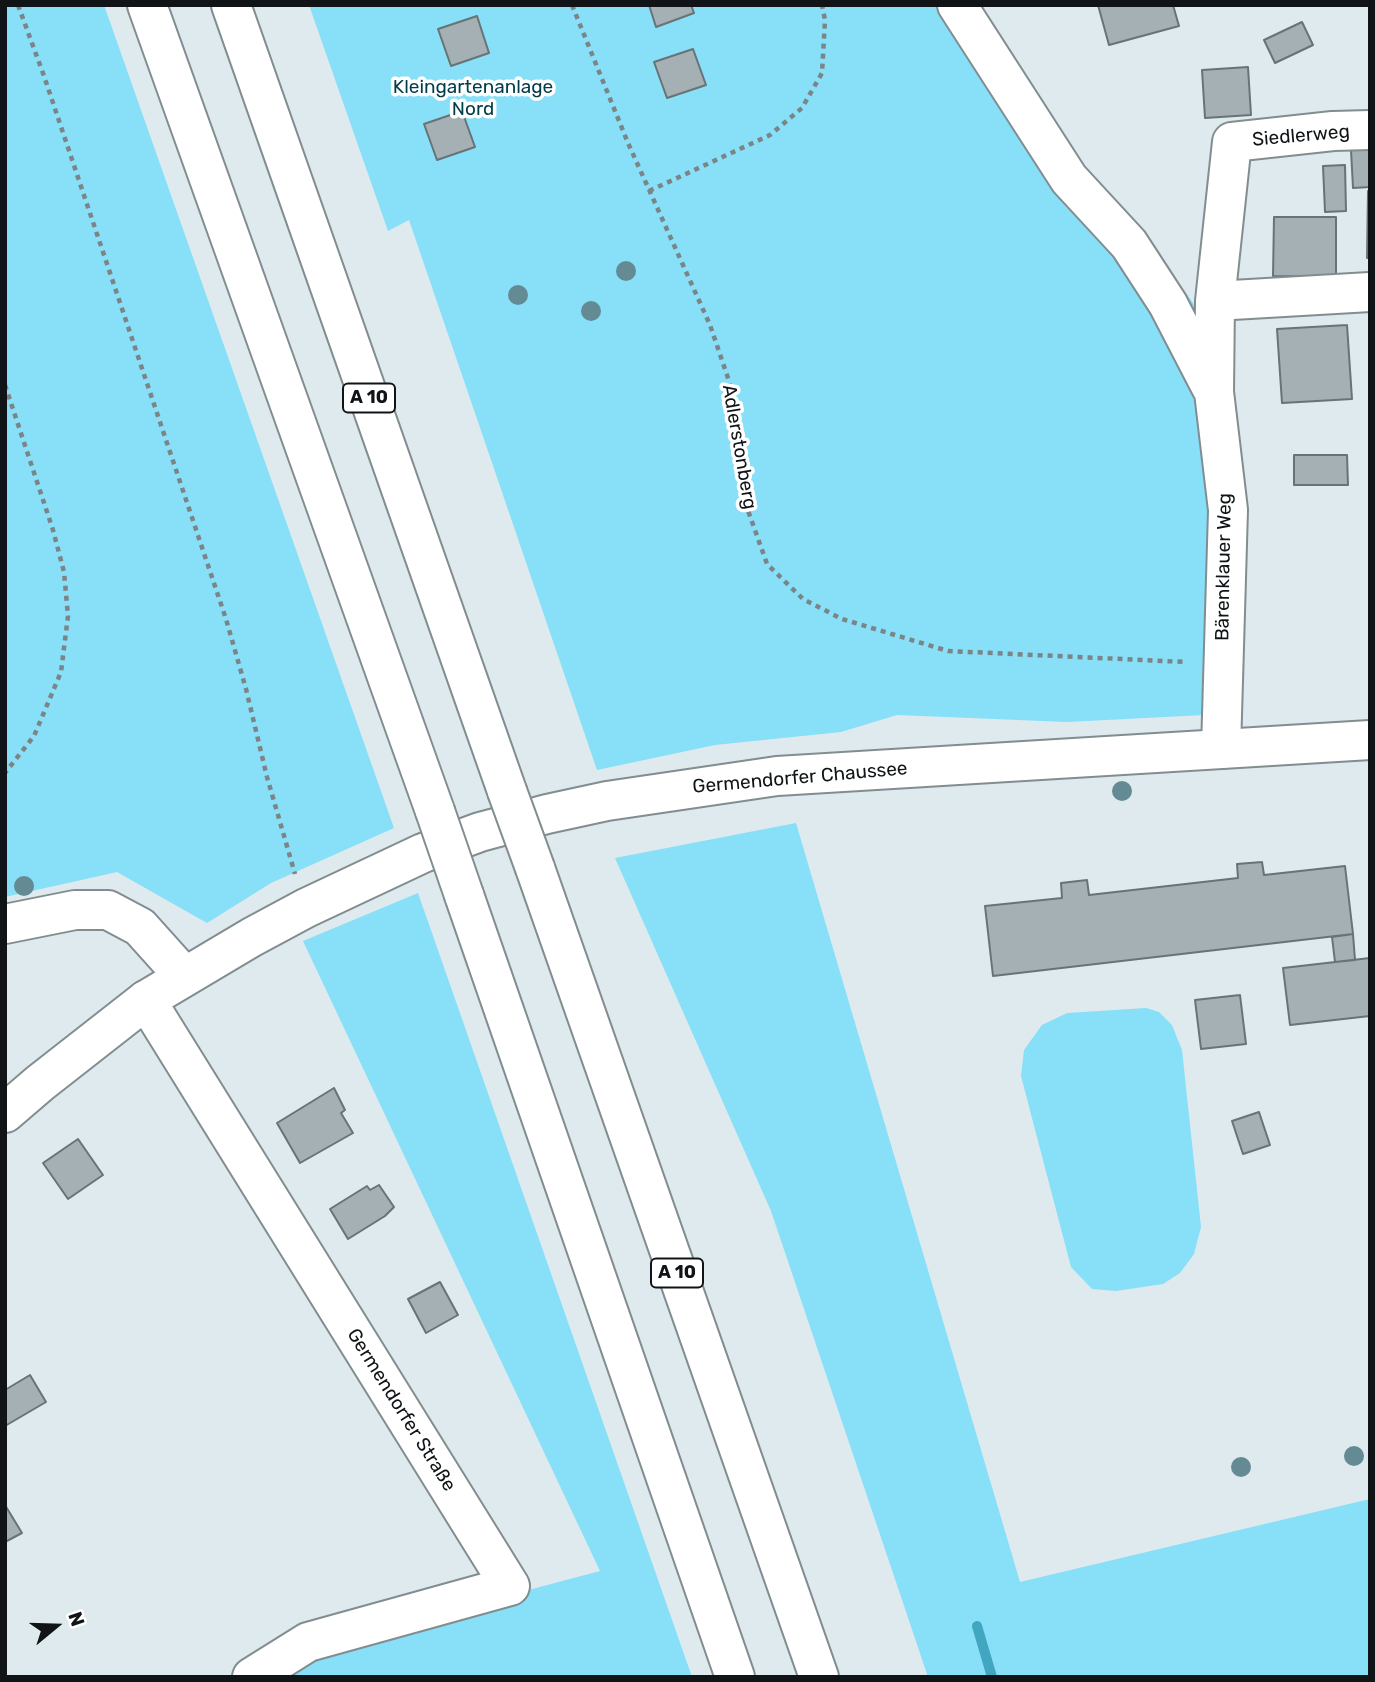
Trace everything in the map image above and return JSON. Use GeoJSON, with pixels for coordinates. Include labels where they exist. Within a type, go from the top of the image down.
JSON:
{"type":"FeatureCollection","features":[{"type":"Feature","properties":{"kind":"main road"},"geometry":{"type":"LineString","coordinates":[[147,5],[435,811],[735,1677]]}},
{"type":"Feature","properties":{"kind":"main road","name":"A 10"},"geometry":{"type":"LineString","coordinates":[[231,5],[819,1677]]}},
{"type":"Feature","properties":{"kind":"main road"},"geometry":{"type":"LineString","coordinates":[[957,5],[1069,179],[1129,244],[1168,304],[1214,392]]}},
{"type":"Feature","properties":{"kind":"main road","name":"Siedlerweg"},"geometry":{"type":"LineString","coordinates":[[1232,142],[1333,131],[1370,130]]}},
{"type":"Feature","properties":{"kind":"main road","name":"Bärenklauer Weg"},"geometry":{"type":"LineString","coordinates":[[1221,749],[1228,510],[1214,392],[1215,301],[1232,142]]}},
{"type":"Feature","properties":{"kind":"main road"},"geometry":{"type":"LineString","coordinates":[[1215,301],[1370,292]]}},
{"type":"Feature","properties":{"kind":"main road","name":"Germendorfer Chaussee"},"geometry":{"type":"LineString","coordinates":[[184,976],[306,908],[423,853],[480,832],[607,801],[777,776],[1370,740]]}},
{"type":"Feature","properties":{"kind":"main road"},"geometry":{"type":"LineString","coordinates":[[5,924],[75,910],[108,910],[140,927],[184,976],[146,1000],[5,1113]]}},
{"type":"Feature","properties":{"kind":"main road","name":"Germendorfer Straße"},"geometry":{"type":"LineString","coordinates":[[146,1000],[510,1586],[308,1642],[252,1677]]}},
{"type":"Feature","properties":{"kind":"path"},"geometry":{"type":"LineString","coordinates":[[18,5],[226,619],[267,777],[306,908]]}},
{"type":"Feature","properties":{"kind":"path","name":"Adlerstonberg"},"geometry":{"type":"LineString","coordinates":[[572,5],[649,191],[710,325],[729,381],[745,502],[767,564],[803,599],[842,619],[948,651],[1222,664]]}},
{"type":"Feature","properties":{"kind":"path"},"geometry":{"type":"LineString","coordinates":[[649,191],[770,135],[802,108],[822,73],[825,20],[822,5]]}},
{"type":"Feature","properties":{"kind":"path"},"geometry":{"type":"LineString","coordinates":[[5,385],[53,530],[64,572],[68,616],[61,672],[34,736],[5,773]]}},
{"type":"Feature","properties":{"kind":"green space"},"geometry":{"type":"Polygon","coordinates":[[[5,5],[104,5],[394,828],[271,883],[207,923],[117,872],[5,897],[5,5]]]}},
{"type":"Feature","properties":{"kind":"green space","name":"Kleingartenanlage Nord"},"geometry":{"type":"Polygon","coordinates":[[[309,5],[968,5],[1084,181],[1135,223],[1231,355],[1244,518],[1243,697],[1204,715],[1067,722],[897,715],[841,732],[715,745],[597,770],[409,220],[388,231],[309,5]]]}},
{"type":"Feature","properties":{"kind":"green space"},"geometry":{"type":"Polygon","coordinates":[[[796,823],[1020,1582],[1370,1499],[1370,1677],[928,1677],[771,1211],[615,858],[796,823]]]}},
{"type":"Feature","properties":{"kind":"green space"},"geometry":{"type":"Polygon","coordinates":[[[418,893],[692,1677],[262,1677],[310,1648],[600,1571],[303,941],[418,893]]]}},
{"type":"Feature","properties":{"kind":"green space"},"geometry":{"type":"Polygon","coordinates":[[[1146,1008],[1159,1012],[1172,1025],[1182,1050],[1201,1227],[1194,1254],[1180,1273],[1163,1284],[1116,1291],[1092,1289],[1071,1267],[1021,1076],[1024,1050],[1042,1025],[1067,1013],[1146,1008]]]}},
{"type":"Feature","properties":{"kind":"building"},"geometry":{"type":"Polygon","coordinates":[[[649,5],[691,5],[694,13],[656,27],[649,5]]]}},
{"type":"Feature","properties":{"kind":"building"},"geometry":{"type":"Polygon","coordinates":[[[1098,5],[1173,5],[1179,26],[1109,45],[1098,5]]]}},
{"type":"Feature","properties":{"kind":"building"},"geometry":{"type":"Polygon","coordinates":[[[477,16],[489,53],[451,66],[438,29],[477,16]]]}},
{"type":"Feature","properties":{"kind":"building"},"geometry":{"type":"Polygon","coordinates":[[[1302,22],[1313,45],[1275,63],[1264,40],[1302,22]]]}},
{"type":"Feature","properties":{"kind":"building"},"geometry":{"type":"Polygon","coordinates":[[[693,49],[706,85],[667,98],[654,62],[693,49]]]}},
{"type":"Feature","properties":{"kind":"building"},"geometry":{"type":"Polygon","coordinates":[[[1248,67],[1251,115],[1205,118],[1202,70],[1248,67]]]}},
{"type":"Feature","properties":{"kind":"building"},"geometry":{"type":"Polygon","coordinates":[[[462,111],[475,147],[437,160],[424,124],[462,111]]]}},
{"type":"Feature","properties":{"kind":"building"},"geometry":{"type":"Polygon","coordinates":[[[1370,149],[1370,187],[1353,188],[1351,150],[1370,149]]]}},
{"type":"Feature","properties":{"kind":"building"},"geometry":{"type":"Polygon","coordinates":[[[1345,165],[1346,211],[1325,212],[1323,166],[1345,165]]]}},
{"type":"Feature","properties":{"kind":"building"},"geometry":{"type":"Polygon","coordinates":[[[1370,191],[1370,258],[1367,258],[1370,191]]]}},
{"type":"Feature","properties":{"kind":"building"},"geometry":{"type":"Polygon","coordinates":[[[1274,217],[1336,217],[1336,277],[1273,276],[1274,217]]]}},
{"type":"Feature","properties":{"kind":"building"},"geometry":{"type":"Polygon","coordinates":[[[1347,325],[1352,399],[1282,403],[1277,329],[1347,325]]]}},
{"type":"Feature","properties":{"kind":"building"},"geometry":{"type":"Polygon","coordinates":[[[1294,455],[1347,455],[1348,485],[1294,485],[1294,455]]]}},
{"type":"Feature","properties":{"kind":"building"},"geometry":{"type":"Polygon","coordinates":[[[1262,862],[1264,875],[1345,866],[1353,934],[993,976],[985,906],[1062,898],[1061,883],[1087,880],[1089,895],[1238,878],[1237,864],[1262,862]]]}},
{"type":"Feature","properties":{"kind":"building"},"geometry":{"type":"Polygon","coordinates":[[[1353,934],[1355,960],[1335,962],[1332,937],[1353,934]]]}},
{"type":"Feature","properties":{"kind":"building"},"geometry":{"type":"Polygon","coordinates":[[[1370,958],[1370,1016],[1290,1025],[1283,968],[1370,958]]]}},
{"type":"Feature","properties":{"kind":"building"},"geometry":{"type":"Polygon","coordinates":[[[1240,995],[1246,1044],[1201,1049],[1195,1000],[1240,995]]]}},
{"type":"Feature","properties":{"kind":"building"},"geometry":{"type":"Polygon","coordinates":[[[334,1088],[345,1110],[341,1113],[353,1133],[300,1163],[277,1123],[334,1088]]]}},
{"type":"Feature","properties":{"kind":"building"},"geometry":{"type":"Polygon","coordinates":[[[1259,1112],[1270,1145],[1243,1154],[1232,1121],[1259,1112]]]}},
{"type":"Feature","properties":{"kind":"building"},"geometry":{"type":"Polygon","coordinates":[[[78,1139],[103,1175],[68,1199],[43,1163],[78,1139]]]}},
{"type":"Feature","properties":{"kind":"building"},"geometry":{"type":"Polygon","coordinates":[[[379,1185],[394,1207],[385,1216],[348,1239],[330,1209],[367,1186],[370,1190],[379,1185]]]}},
{"type":"Feature","properties":{"kind":"building"},"geometry":{"type":"Polygon","coordinates":[[[440,1282],[458,1315],[426,1333],[408,1299],[440,1282]]]}},
{"type":"Feature","properties":{"kind":"building"},"geometry":{"type":"Polygon","coordinates":[[[30,1375],[46,1402],[5,1426],[5,1390],[30,1375]]]}},
{"type":"Feature","properties":{"kind":"building"},"geometry":{"type":"Polygon","coordinates":[[[5,1505],[22,1533],[5,1542],[5,1505]]]}},
{"type":"Feature","properties":{"kind":"waterway"},"geometry":{"type":"LineString","coordinates":[[977,1626],[992,1677]]}}]}
